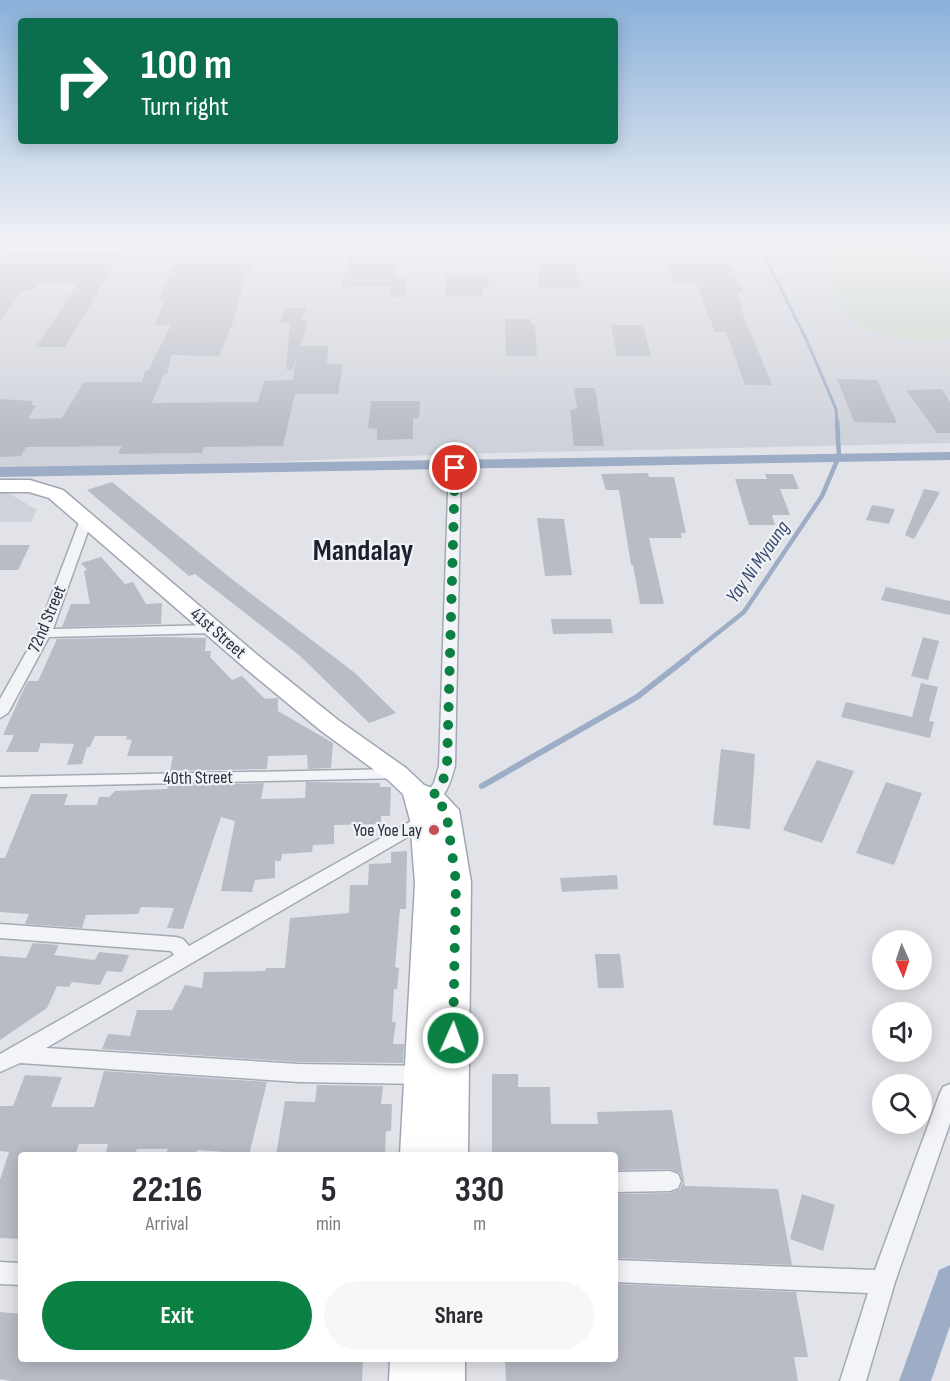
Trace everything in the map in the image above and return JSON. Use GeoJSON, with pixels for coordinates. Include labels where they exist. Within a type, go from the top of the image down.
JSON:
{"type":"FeatureCollection","features":[{"type":"Feature","properties":{"kind":"main road","name":"41st Street"},"geometry":{"type":"LineString","coordinates":[[0,486],[30,486],[56,494],[213,629],[329,725],[423,798]]}},
{"type":"Feature","properties":{"kind":"main road"},"geometry":{"type":"LineString","coordinates":[[423,798],[443,883],[437,1075],[450,1152]]}},
{"type":"Feature","properties":{"kind":"main road"},"geometry":{"type":"LineString","coordinates":[[419,1152],[437,1075]]}},
{"type":"Feature","properties":{"kind":"main road"},"geometry":{"type":"LineString","coordinates":[[409,1381],[410,1362]]}},
{"type":"Feature","properties":{"kind":"main road"},"geometry":{"type":"LineString","coordinates":[[445,1362],[445,1381]]}},
{"type":"Feature","properties":{"kind":"street"},"geometry":{"type":"LineString","coordinates":[[9,1059],[187,956],[442,784],[447,766],[455,466]]}},
{"type":"Feature","properties":{"kind":"street","name":"72nd Street"},"geometry":{"type":"LineString","coordinates":[[0,714],[44,633],[86,520]]}},
{"type":"Feature","properties":{"kind":"street"},"geometry":{"type":"LineString","coordinates":[[44,633],[213,629]]}},
{"type":"Feature","properties":{"kind":"street","name":"40th Street"},"geometry":{"type":"LineString","coordinates":[[0,782],[423,798]]}},
{"type":"Feature","properties":{"kind":"street"},"geometry":{"type":"LineString","coordinates":[[0,931],[176,944],[187,956]]}},
{"type":"Feature","properties":{"kind":"street"},"geometry":{"type":"LineString","coordinates":[[9,1059],[300,1073],[437,1075]]}},
{"type":"Feature","properties":{"kind":"street"},"geometry":{"type":"LineString","coordinates":[[853,1381],[882,1282],[950,1093]]}},
{"type":"Feature","properties":{"kind":"street"},"geometry":{"type":"LineString","coordinates":[[618,1182],[670,1181]]}},
{"type":"Feature","properties":{"kind":"street"},"geometry":{"type":"LineString","coordinates":[[618,1271],[882,1282]]}},
{"type":"Feature","properties":{"kind":"street"},"geometry":{"type":"LineString","coordinates":[[0,1273],[18,1274]]}},
{"type":"Feature","properties":{"kind":"shaded area"},"geometry":{"type":"Polygon","coordinates":[[[0,307],[950,307],[950,443],[456,454],[0,473],[0,307]]]}},
{"type":"Feature","properties":{"kind":"shaded area"},"geometry":{"type":"Polygon","coordinates":[[[0,488],[37,510],[31,522],[0,522],[0,488]]]}},
{"type":"Feature","properties":{"kind":"green space"},"geometry":{"type":"Polygon","coordinates":[[[846,307],[950,307],[950,338],[926,340],[888,336],[865,328],[852,318],[846,307]]]}},
{"type":"Feature","properties":{"kind":"building"},"geometry":{"type":"Polygon","coordinates":[[[0,307],[10,307],[0,321],[0,307]]]}},
{"type":"Feature","properties":{"kind":"building"},"geometry":{"type":"Polygon","coordinates":[[[62,307],[89,307],[65,347],[36,347],[62,307]]]}},
{"type":"Feature","properties":{"kind":"building"},"geometry":{"type":"Polygon","coordinates":[[[162,307],[237,307],[219,356],[171,355],[167,374],[164,374],[152,403],[258,402],[264,381],[293,380],[296,359],[292,370],[286,369],[290,323],[280,323],[284,308],[306,308],[302,320],[308,320],[300,346],[328,346],[327,364],[343,364],[338,394],[295,394],[283,446],[204,447],[202,453],[118,454],[122,446],[26,447],[21,456],[0,457],[0,399],[33,401],[31,405],[36,405],[28,419],[62,418],[84,382],[142,382],[145,371],[148,371],[171,325],[154,325],[162,307]]]}},
{"type":"Feature","properties":{"kind":"building"},"geometry":{"type":"Polygon","coordinates":[[[705,307],[740,307],[772,385],[745,385],[726,332],[715,332],[705,307]]]}},
{"type":"Feature","properties":{"kind":"building"},"geometry":{"type":"Polygon","coordinates":[[[505,319],[531,319],[531,325],[535,325],[537,356],[506,356],[505,319]]]}},
{"type":"Feature","properties":{"kind":"building"},"geometry":{"type":"Polygon","coordinates":[[[611,325],[643,325],[651,356],[617,356],[611,325]]]}},
{"type":"Feature","properties":{"kind":"building"},"geometry":{"type":"Polygon","coordinates":[[[837,379],[877,380],[897,423],[854,422],[837,379]]]}},
{"type":"Feature","properties":{"kind":"building"},"geometry":{"type":"Polygon","coordinates":[[[574,388],[595,388],[604,446],[574,446],[570,410],[577,408],[574,388]]]}},
{"type":"Feature","properties":{"kind":"building"},"geometry":{"type":"Polygon","coordinates":[[[942,389],[950,402],[950,433],[937,433],[906,390],[942,389]]]}},
{"type":"Feature","properties":{"kind":"building"},"geometry":{"type":"Polygon","coordinates":[[[371,401],[420,401],[419,418],[413,418],[413,439],[377,440],[377,429],[368,428],[371,401]]]}},
{"type":"Feature","properties":{"kind":"building"},"geometry":{"type":"Polygon","coordinates":[[[648,473],[649,477],[674,477],[686,533],[681,533],[682,538],[649,538],[664,604],[640,604],[619,490],[606,490],[601,474],[648,473]]]}},
{"type":"Feature","properties":{"kind":"building"},"geometry":{"type":"Polygon","coordinates":[[[765,474],[793,474],[799,489],[780,489],[790,515],[772,515],[775,525],[749,525],[735,479],[767,479],[765,474]]]}},
{"type":"Feature","properties":{"kind":"building"},"geometry":{"type":"Polygon","coordinates":[[[112,482],[233,580],[355,673],[396,713],[369,723],[299,655],[195,574],[189,576],[87,490],[112,482]]]}},
{"type":"Feature","properties":{"kind":"building"},"geometry":{"type":"Polygon","coordinates":[[[924,489],[940,492],[914,539],[905,535],[924,489]]]}},
{"type":"Feature","properties":{"kind":"building"},"geometry":{"type":"Polygon","coordinates":[[[872,505],[895,509],[889,524],[866,520],[872,505]]]}},
{"type":"Feature","properties":{"kind":"building"},"geometry":{"type":"Polygon","coordinates":[[[537,518],[564,519],[572,575],[545,576],[537,518]]]}},
{"type":"Feature","properties":{"kind":"building"},"geometry":{"type":"Polygon","coordinates":[[[0,545],[30,545],[18,570],[0,570],[0,545]]]}},
{"type":"Feature","properties":{"kind":"building"},"geometry":{"type":"Polygon","coordinates":[[[101,557],[125,584],[133,582],[146,604],[162,603],[161,624],[62,627],[71,604],[90,604],[84,571],[87,570],[81,563],[101,557]]]}},
{"type":"Feature","properties":{"kind":"building"},"geometry":{"type":"Polygon","coordinates":[[[886,587],[950,601],[950,615],[881,600],[886,587]]]}},
{"type":"Feature","properties":{"kind":"building"},"geometry":{"type":"Polygon","coordinates":[[[551,619],[611,619],[613,633],[553,634],[551,619]]]}},
{"type":"Feature","properties":{"kind":"building"},"geometry":{"type":"Polygon","coordinates":[[[923,637],[939,641],[928,680],[911,676],[923,637]]]}},
{"type":"Feature","properties":{"kind":"building"},"geometry":{"type":"Polygon","coordinates":[[[206,638],[205,651],[211,651],[210,657],[232,680],[242,676],[265,699],[278,698],[278,711],[333,743],[331,768],[308,769],[307,755],[268,756],[267,769],[170,771],[173,756],[127,756],[132,740],[126,739],[127,736],[95,736],[90,747],[87,747],[82,764],[67,765],[74,744],[41,743],[38,752],[6,752],[14,735],[3,735],[21,695],[28,681],[38,681],[57,639],[206,638]]]}},
{"type":"Feature","properties":{"kind":"building"},"geometry":{"type":"Polygon","coordinates":[[[921,683],[938,687],[929,721],[934,722],[930,738],[841,717],[846,702],[912,717],[921,683]]]}},
{"type":"Feature","properties":{"kind":"building"},"geometry":{"type":"Polygon","coordinates":[[[721,749],[755,754],[750,829],[713,825],[721,749]]]}},
{"type":"Feature","properties":{"kind":"building"},"geometry":{"type":"Polygon","coordinates":[[[817,760],[854,771],[822,843],[783,830],[817,760]]]}},
{"type":"Feature","properties":{"kind":"building"},"geometry":{"type":"Polygon","coordinates":[[[306,782],[380,783],[380,787],[391,787],[390,816],[381,816],[381,824],[334,825],[334,844],[313,845],[312,852],[282,854],[281,861],[275,861],[275,878],[255,880],[252,892],[221,891],[235,821],[221,817],[183,929],[167,928],[174,908],[141,907],[138,914],[86,915],[82,928],[25,924],[29,914],[0,912],[0,858],[5,858],[31,794],[68,794],[64,805],[97,805],[99,797],[109,797],[115,791],[167,789],[168,786],[264,783],[261,799],[305,798],[306,782]]]}},
{"type":"Feature","properties":{"kind":"building"},"geometry":{"type":"Polygon","coordinates":[[[886,782],[922,793],[894,865],[856,853],[886,782]]]}},
{"type":"Feature","properties":{"kind":"building"},"geometry":{"type":"Polygon","coordinates":[[[407,851],[406,909],[400,909],[395,967],[399,968],[397,989],[394,989],[392,1022],[396,1022],[393,1044],[404,1044],[403,1063],[299,1062],[102,1049],[108,1034],[130,1036],[137,1010],[172,1010],[185,985],[202,988],[204,972],[265,971],[266,968],[285,968],[290,918],[349,913],[350,885],[368,885],[369,864],[391,863],[391,852],[407,851]]]}},
{"type":"Feature","properties":{"kind":"building"},"geometry":{"type":"Polygon","coordinates":[[[617,875],[618,889],[562,892],[560,878],[617,875]]]}},
{"type":"Feature","properties":{"kind":"building"},"geometry":{"type":"Polygon","coordinates":[[[33,943],[59,945],[54,955],[95,960],[99,952],[129,955],[122,972],[107,971],[100,985],[72,982],[69,987],[57,986],[47,1008],[0,1040],[0,956],[26,958],[33,943]]]}},
{"type":"Feature","properties":{"kind":"building"},"geometry":{"type":"Polygon","coordinates":[[[595,954],[620,954],[624,988],[598,988],[595,954]]]}},
{"type":"Feature","properties":{"kind":"building"},"geometry":{"type":"Polygon","coordinates":[[[104,1071],[267,1082],[250,1152],[197,1150],[196,1152],[167,1152],[168,1149],[137,1149],[136,1152],[106,1152],[108,1144],[79,1144],[76,1152],[18,1152],[18,1239],[0,1238],[0,1180],[9,1152],[0,1151],[0,1106],[13,1106],[25,1075],[62,1077],[51,1107],[94,1107],[104,1071]]]}},
{"type":"Feature","properties":{"kind":"building"},"geometry":{"type":"Polygon","coordinates":[[[492,1074],[518,1074],[518,1087],[550,1087],[551,1124],[598,1124],[597,1112],[672,1110],[685,1186],[778,1189],[792,1265],[618,1258],[618,1194],[671,1193],[680,1189],[683,1182],[680,1173],[670,1169],[618,1170],[618,1152],[492,1152],[492,1074]]]}},
{"type":"Feature","properties":{"kind":"building"},"geometry":{"type":"Polygon","coordinates":[[[317,1085],[383,1086],[381,1104],[392,1104],[391,1131],[386,1131],[385,1152],[276,1152],[285,1101],[315,1102],[317,1085]]]}},
{"type":"Feature","properties":{"kind":"building"},"geometry":{"type":"Polygon","coordinates":[[[802,1194],[835,1205],[823,1251],[790,1239],[802,1194]]]}},
{"type":"Feature","properties":{"kind":"building"},"geometry":{"type":"Polygon","coordinates":[[[618,1284],[796,1292],[808,1357],[794,1357],[798,1381],[506,1381],[505,1362],[618,1362],[618,1284]]]}},
{"type":"Feature","properties":{"kind":"building"},"geometry":{"type":"Polygon","coordinates":[[[0,1312],[18,1314],[18,1362],[363,1362],[362,1381],[11,1381],[0,1379],[0,1312]]]}},
{"type":"Feature","properties":{"kind":"waterway","name":"Yay Ni Myaung"},"geometry":{"type":"LineString","coordinates":[[790,307],[836,409],[837,423]]}},
{"type":"Feature","properties":{"kind":"waterway","name":"Yay Ni Myaung"},"geometry":{"type":"LineString","coordinates":[[685,659],[744,612],[822,496],[839,456],[837,421]]}},
{"type":"Feature","properties":{"kind":"waterway"},"geometry":{"type":"LineString","coordinates":[[0,472],[950,456]]}},
{"type":"Feature","properties":{"kind":"waterway","name":"Yay Ni Myaung"},"geometry":{"type":"LineString","coordinates":[[482,786],[637,697],[687,658]]}},
{"type":"Feature","properties":{"kind":"waterway"},"geometry":{"type":"LineString","coordinates":[[915,1381],[950,1280]]}},
{"type":"Feature","properties":{"kind":"place","name":"Yoe Yoe Lay"},"geometry":{"type":"Point","coordinates":[434,830]}},
{"type":"Feature","properties":{"kind":"district","name":"Mandalay"},"geometry":{"type":"Point","coordinates":[363,551]}},
{"type":"Feature","properties":{"kind":"route"},"geometry":{"type":"LineString","coordinates":[[453,1038],[456,882],[446,810],[432,797],[442,784],[447,766],[455,468]]}}]}
